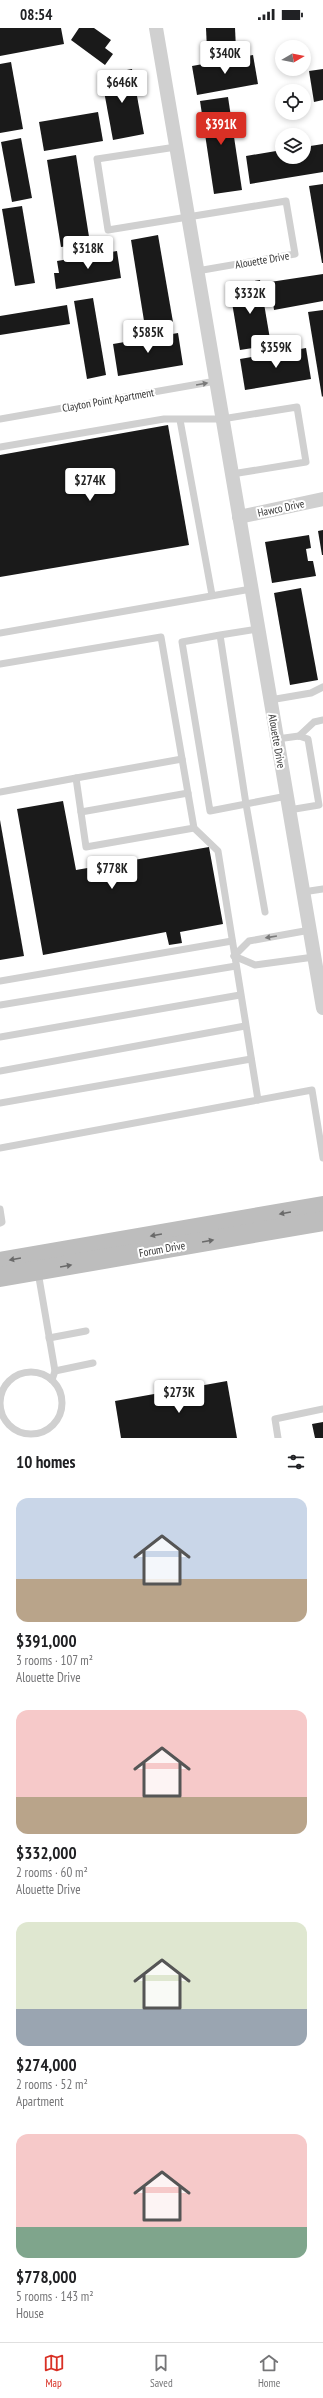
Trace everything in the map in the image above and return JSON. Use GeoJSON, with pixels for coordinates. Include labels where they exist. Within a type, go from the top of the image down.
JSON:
{"type":"FeatureCollection","features":[{"type":"Feature","properties":{"kind":"street","name":"Alouette Drive"},"geometry":{"type":"LineString","coordinates":[[156,28],[323,1008]]}},
{"type":"Feature","properties":{"kind":"street","name":"Hawco Drive"},"geometry":{"type":"LineString","coordinates":[[239,516],[323,499]]}},
{"type":"Feature","properties":{"kind":"street","name":"Forum Drive"},"geometry":{"type":"LineString","coordinates":[[0,1277],[37,1263],[323,1206]]}},
{"type":"Feature","properties":{"kind":"street","name":"Forum Drive"},"geometry":{"type":"LineString","coordinates":[[0,1262],[37,1263],[323,1221]]}},
{"type":"Feature","properties":{"kind":"lane"},"geometry":{"type":"LineString","coordinates":[[176,147],[97,159],[108,230],[188,218]]}},
{"type":"Feature","properties":{"kind":"lane","name":"Alouette Drive"},"geometry":{"type":"LineString","coordinates":[[188,218],[286,201],[295,254],[197,271]]}},
{"type":"Feature","properties":{"kind":"lane","name":"Clayton Point Apartment"},"geometry":{"type":"LineString","coordinates":[[0,419],[216,381]]}},
{"type":"Feature","properties":{"kind":"lane"},"geometry":{"type":"LineString","coordinates":[[0,447],[164,419],[222,419],[297,407],[306,462],[232,474]]}},
{"type":"Feature","properties":{"kind":"lane"},"geometry":{"type":"LineString","coordinates":[[180,420],[212,596]]}},
{"type":"Feature","properties":{"kind":"lane"},"geometry":{"type":"LineString","coordinates":[[0,633],[251,589]]}},
{"type":"Feature","properties":{"kind":"lane"},"geometry":{"type":"LineString","coordinates":[[258,629],[182,642],[210,811],[246,804],[288,803],[319,805],[308,739],[299,736],[277,739]]}},
{"type":"Feature","properties":{"kind":"lane"},"geometry":{"type":"LineString","coordinates":[[220,635],[246,804],[265,912]]}},
{"type":"Feature","properties":{"kind":"lane"},"geometry":{"type":"LineString","coordinates":[[0,664],[161,637],[194,828],[218,851],[258,1100]]}},
{"type":"Feature","properties":{"kind":"lane"},"geometry":{"type":"LineString","coordinates":[[270,700],[311,693],[323,687]]}},
{"type":"Feature","properties":{"kind":"lane"},"geometry":{"type":"LineString","coordinates":[[299,736],[314,722],[323,720]]}},
{"type":"Feature","properties":{"kind":"lane"},"geometry":{"type":"LineString","coordinates":[[0,792],[182,759]]}},
{"type":"Feature","properties":{"kind":"lane"},"geometry":{"type":"LineString","coordinates":[[76,778],[86,847],[194,828]]}},
{"type":"Feature","properties":{"kind":"lane"},"geometry":{"type":"LineString","coordinates":[[81,812],[188,793]]}},
{"type":"Feature","properties":{"kind":"lane"},"geometry":{"type":"LineString","coordinates":[[303,892],[323,889]]}},
{"type":"Feature","properties":{"kind":"lane"},"geometry":{"type":"LineString","coordinates":[[234,956],[249,941],[310,930]]}},
{"type":"Feature","properties":{"kind":"lane"},"geometry":{"type":"LineString","coordinates":[[0,981],[232,941]]}},
{"type":"Feature","properties":{"kind":"lane"},"geometry":{"type":"LineString","coordinates":[[234,956],[255,965],[314,957]]}},
{"type":"Feature","properties":{"kind":"lane"},"geometry":{"type":"LineString","coordinates":[[0,1005],[236,966]]}},
{"type":"Feature","properties":{"kind":"lane"},"geometry":{"type":"LineString","coordinates":[[0,1037],[240,995]]}},
{"type":"Feature","properties":{"kind":"lane"},"geometry":{"type":"LineString","coordinates":[[0,1071],[246,1026]]}},
{"type":"Feature","properties":{"kind":"lane"},"geometry":{"type":"LineString","coordinates":[[0,1103],[251,1059]]}},
{"type":"Feature","properties":{"kind":"lane"},"geometry":{"type":"LineString","coordinates":[[0,1148],[312,1090],[323,1158]]}},
{"type":"Feature","properties":{"kind":"lane"},"geometry":{"type":"LineString","coordinates":[[0,1209],[2,1222],[0,1222]]}},
{"type":"Feature","properties":{"kind":"lane"},"geometry":{"type":"LineString","coordinates":[[37,1263],[55,1371],[52,1380]]}},
{"type":"Feature","properties":{"kind":"lane"},"geometry":{"type":"LineString","coordinates":[[49,1338],[86,1331]]}},
{"type":"Feature","properties":{"kind":"lane"},"geometry":{"type":"LineString","coordinates":[[55,1371],[93,1363]]}},
{"type":"Feature","properties":{"kind":"lane"},"geometry":{"type":"LineString","coordinates":[[24,1372],[34,1372],[52,1380],[58,1387],[62,1405],[54,1423],[46,1430],[36,1433],[26,1433],[16,1430],[8,1423],[2,1414],[0,1404],[2,1393],[6,1384],[14,1377],[24,1372]]}},
{"type":"Feature","properties":{"kind":"lane"},"geometry":{"type":"LineString","coordinates":[[278,1438],[275,1418],[323,1409]]}},
{"type":"Feature","properties":{"kind":"building"},"geometry":{"type":"Polygon","coordinates":[[[0,28],[61,28],[64,44],[0,56],[0,28]]]}},
{"type":"Feature","properties":{"kind":"building"},"geometry":{"type":"Polygon","coordinates":[[[79,28],[94,28],[111,40],[105,48],[113,54],[105,65],[71,40],[79,28]]]}},
{"type":"Feature","properties":{"kind":"building"},"geometry":{"type":"Polygon","coordinates":[[[206,28],[235,28],[236,49],[207,50],[206,28]]]}},
{"type":"Feature","properties":{"kind":"building"},"geometry":{"type":"Polygon","coordinates":[[[253,55],[258,84],[197,95],[192,66],[253,55]]]}},
{"type":"Feature","properties":{"kind":"building"},"geometry":{"type":"Polygon","coordinates":[[[11,62],[23,129],[0,133],[0,64],[11,62]]]}},
{"type":"Feature","properties":{"kind":"building"},"geometry":{"type":"Polygon","coordinates":[[[132,69],[144,134],[113,140],[101,75],[132,69]]]}},
{"type":"Feature","properties":{"kind":"building"},"geometry":{"type":"Polygon","coordinates":[[[323,69],[323,100],[314,102],[310,76],[311,71],[323,69]]]}},
{"type":"Feature","properties":{"kind":"building"},"geometry":{"type":"Polygon","coordinates":[[[228,97],[242,190],[214,194],[200,101],[228,97]]]}},
{"type":"Feature","properties":{"kind":"building"},"geometry":{"type":"Polygon","coordinates":[[[98,112],[103,141],[44,151],[39,122],[98,112]]]}},
{"type":"Feature","properties":{"kind":"building"},"geometry":{"type":"Polygon","coordinates":[[[21,138],[32,198],[12,202],[1,142],[21,138]]]}},
{"type":"Feature","properties":{"kind":"building"},"geometry":{"type":"Polygon","coordinates":[[[323,144],[323,172],[250,184],[246,156],[275,151],[275,164],[311,164],[311,146],[323,144]]]}},
{"type":"Feature","properties":{"kind":"building"},"geometry":{"type":"Polygon","coordinates":[[[76,155],[90,243],[61,247],[47,160],[76,155]]]}},
{"type":"Feature","properties":{"kind":"building"},"geometry":{"type":"Polygon","coordinates":[[[323,184],[323,263],[322,263],[309,186],[323,184]]]}},
{"type":"Feature","properties":{"kind":"building"},"geometry":{"type":"Polygon","coordinates":[[[22,206],[35,283],[15,286],[2,209],[22,206]]]}},
{"type":"Feature","properties":{"kind":"building"},"geometry":{"type":"Polygon","coordinates":[[[158,235],[173,322],[145,327],[131,240],[158,235]]]}},
{"type":"Feature","properties":{"kind":"building"},"geometry":{"type":"Polygon","coordinates":[[[117,251],[121,278],[56,289],[54,273],[59,273],[57,261],[117,251]]]}},
{"type":"Feature","properties":{"kind":"building"},"geometry":{"type":"Polygon","coordinates":[[[323,274],[323,301],[274,310],[270,282],[323,274]]]}},
{"type":"Feature","properties":{"kind":"building"},"geometry":{"type":"Polygon","coordinates":[[[260,280],[271,345],[240,350],[229,285],[260,280]]]}},
{"type":"Feature","properties":{"kind":"building"},"geometry":{"type":"Polygon","coordinates":[[[93,298],[106,375],[87,379],[74,301],[93,298]]]}},
{"type":"Feature","properties":{"kind":"building"},"geometry":{"type":"Polygon","coordinates":[[[67,305],[70,324],[0,335],[0,316],[67,305]]]}},
{"type":"Feature","properties":{"kind":"building"},"geometry":{"type":"Polygon","coordinates":[[[323,310],[323,396],[322,397],[308,312],[323,310]]]}},
{"type":"Feature","properties":{"kind":"building"},"geometry":{"type":"Polygon","coordinates":[[[178,333],[183,365],[118,376],[113,344],[178,333]]]}},
{"type":"Feature","properties":{"kind":"building"},"geometry":{"type":"Polygon","coordinates":[[[306,348],[311,379],[245,390],[240,359],[306,348]]]}},
{"type":"Feature","properties":{"kind":"building"},"geometry":{"type":"Polygon","coordinates":[[[168,425],[189,545],[0,577],[0,455],[168,425]]]}},
{"type":"Feature","properties":{"kind":"building"},"geometry":{"type":"Polygon","coordinates":[[[323,530],[323,555],[322,555],[318,531],[323,530]]]}},
{"type":"Feature","properties":{"kind":"building"},"geometry":{"type":"Polygon","coordinates":[[[309,535],[311,548],[306,549],[308,561],[313,561],[316,576],[272,583],[265,542],[309,535]]]}},
{"type":"Feature","properties":{"kind":"building"},"geometry":{"type":"Polygon","coordinates":[[[301,588],[318,680],[290,685],[274,593],[301,588]]]}},
{"type":"Feature","properties":{"kind":"building"},"geometry":{"type":"Polygon","coordinates":[[[63,801],[76,870],[209,847],[223,924],[180,932],[182,943],[169,945],[166,932],[43,955],[17,809],[63,801]]]}},
{"type":"Feature","properties":{"kind":"building"},"geometry":{"type":"Polygon","coordinates":[[[0,820],[24,956],[0,960],[0,820]]]}},
{"type":"Feature","properties":{"kind":"building"},"geometry":{"type":"Polygon","coordinates":[[[227,1381],[237,1438],[121,1438],[115,1401],[227,1381]]]}},
{"type":"Feature","properties":{"kind":"building"},"geometry":{"type":"Polygon","coordinates":[[[323,1422],[323,1438],[315,1438],[312,1424],[323,1422]]]}}]}
